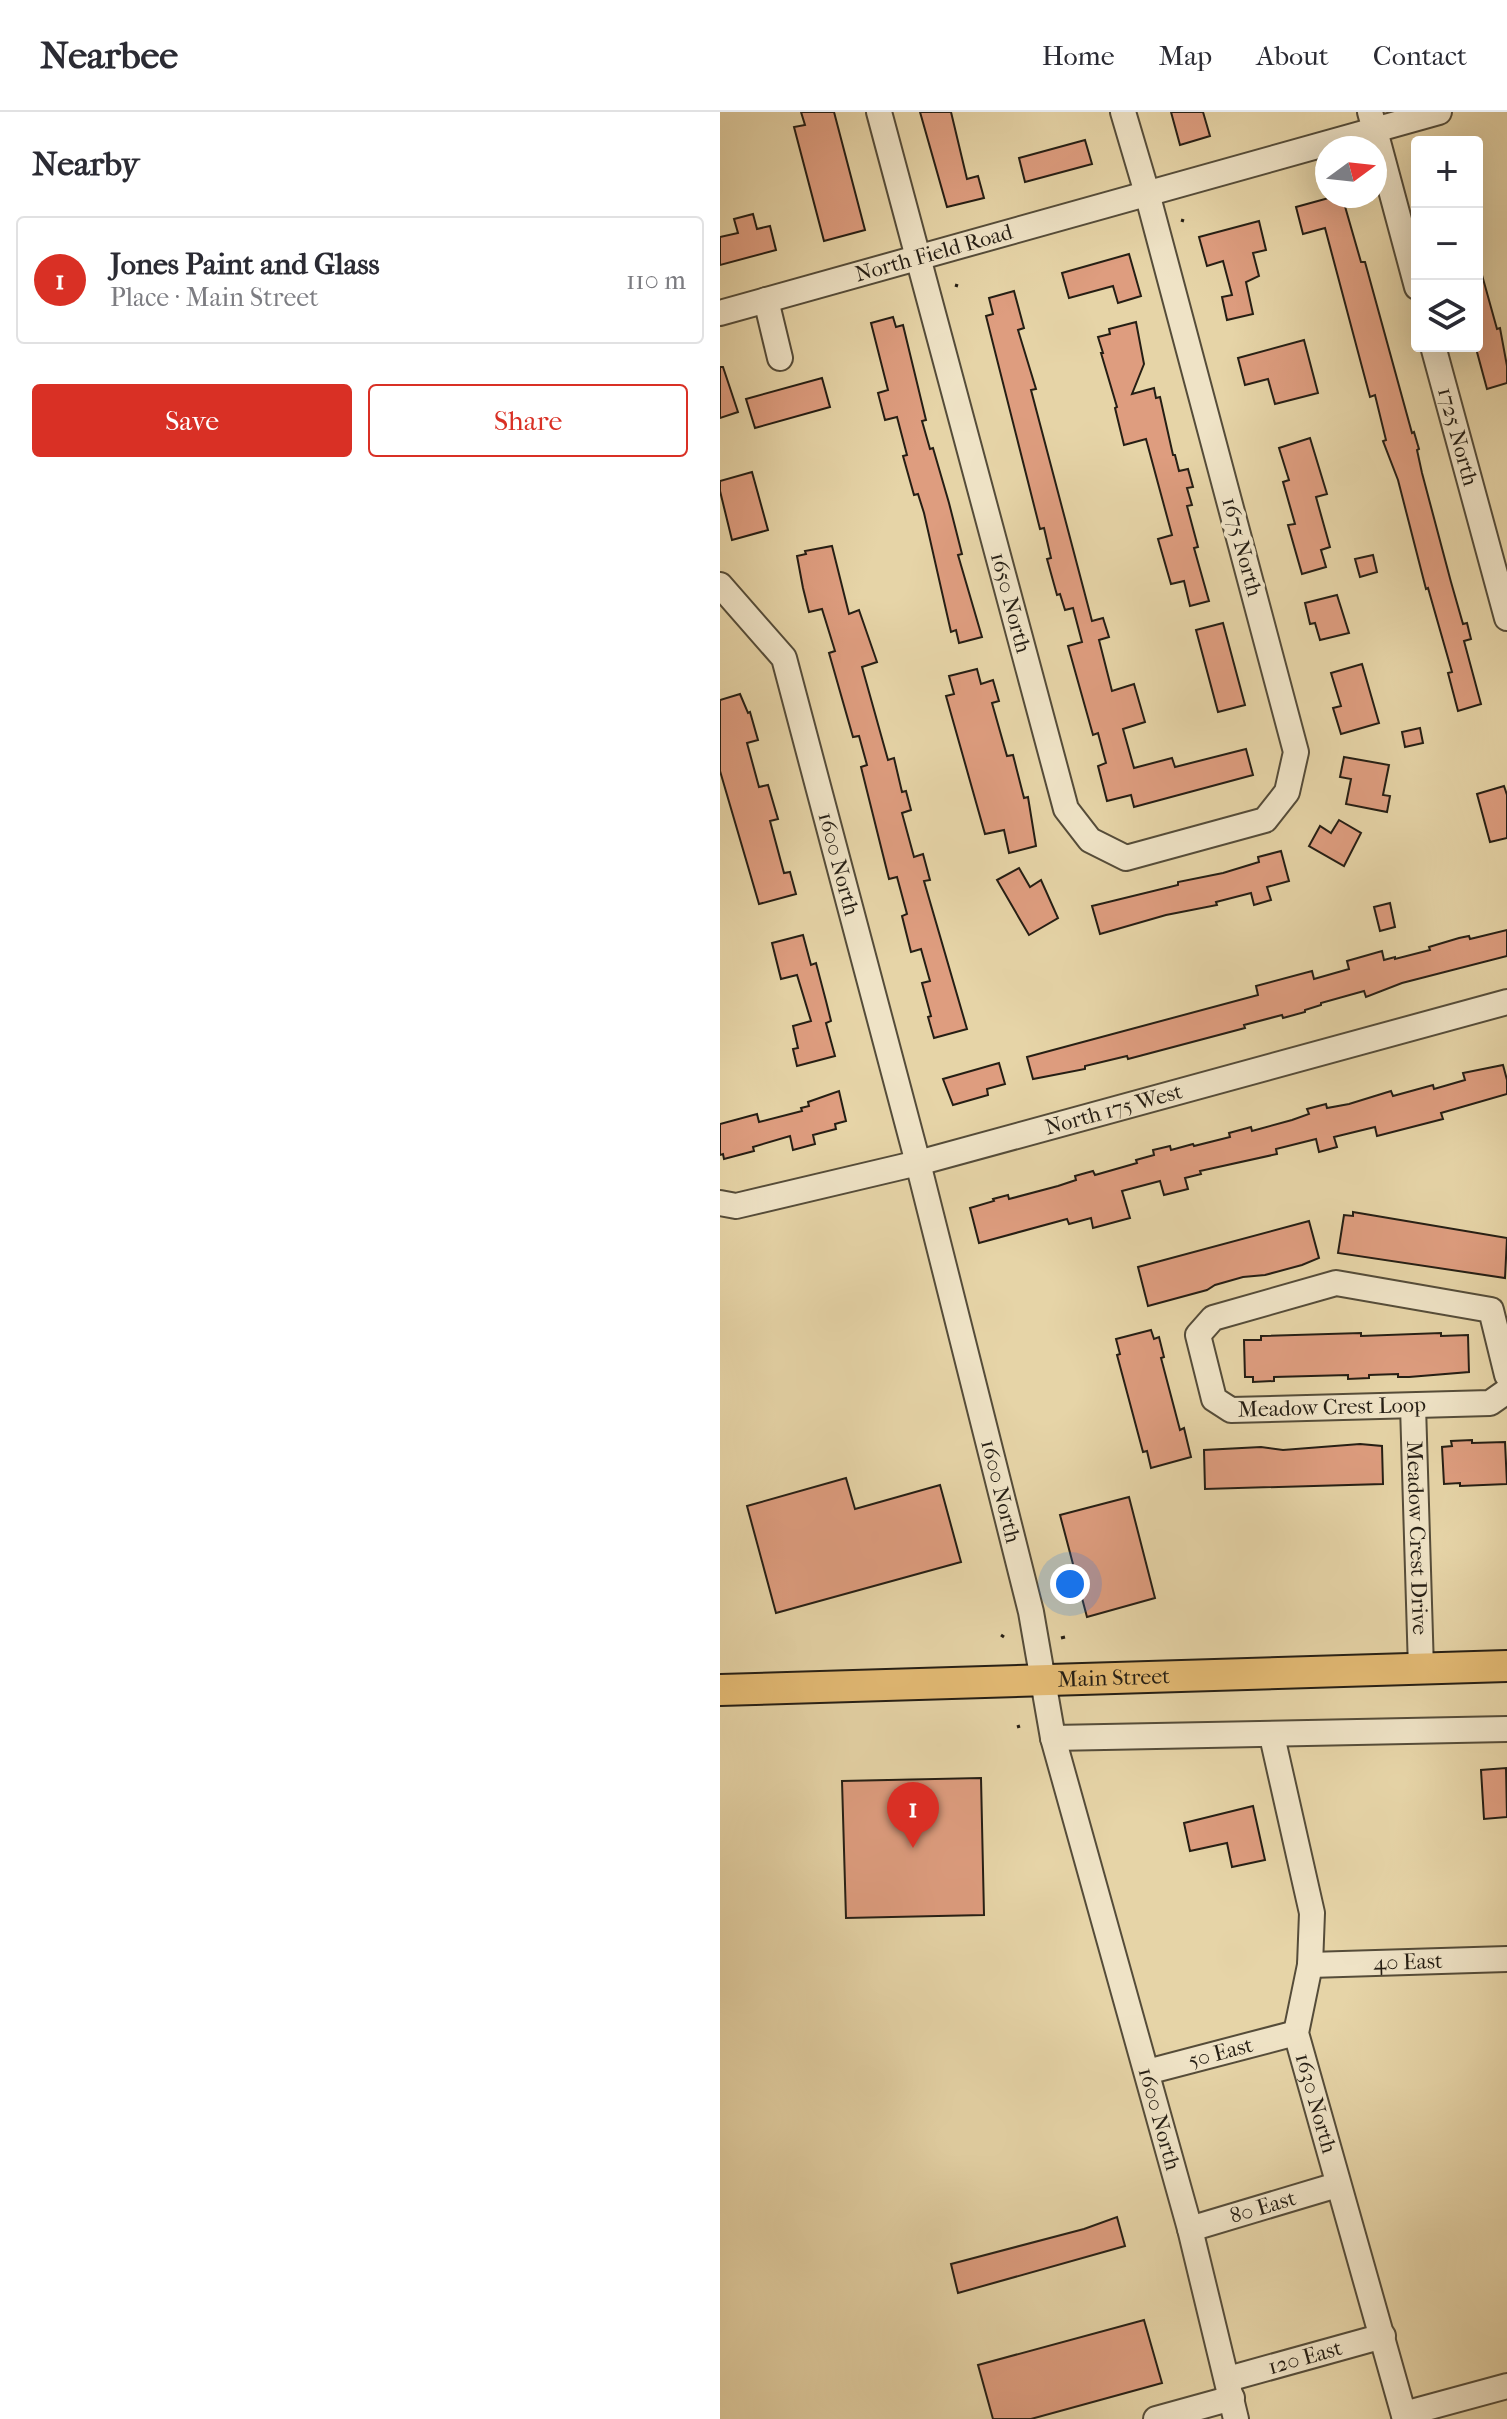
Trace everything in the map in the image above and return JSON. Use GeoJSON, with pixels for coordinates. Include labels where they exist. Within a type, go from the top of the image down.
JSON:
{"type":"FeatureCollection","features":[{"type":"Feature","properties":{"kind":"main road","name":"Main Street"},"geometry":{"type":"LineString","coordinates":[[720,1690],[1507,1666]]}},
{"type":"Feature","properties":{"kind":"street","name":"1650 North"},"geometry":{"type":"LineString","coordinates":[[879,112],[1066,809],[1090,840],[1126,858],[1191,841]]}},
{"type":"Feature","properties":{"kind":"street","name":"1675 North"},"geometry":{"type":"LineString","coordinates":[[1123,112],[1296,752],[1287,792],[1265,820],[1191,841]]}},
{"type":"Feature","properties":{"kind":"street","name":"North Field Road"},"geometry":{"type":"LineString","coordinates":[[720,313],[1147,193],[1372,120],[1439,112]]}},
{"type":"Feature","properties":{"kind":"street"},"geometry":{"type":"LineString","coordinates":[[1372,120],[1415,280]]}},
{"type":"Feature","properties":{"kind":"street"},"geometry":{"type":"LineString","coordinates":[[766,300],[780,358]]}},
{"type":"Feature","properties":{"kind":"street","name":"1725 North"},"geometry":{"type":"LineString","coordinates":[[1435,352],[1507,618]]}},
{"type":"Feature","properties":{"kind":"street","name":"1600 North"},"geometry":{"type":"LineString","coordinates":[[720,585],[784,658],[918,1163],[1031,1612],[1053,1738],[1190,2229],[1232,2399]]}},
{"type":"Feature","properties":{"kind":"street","name":"North 175 West"},"geometry":{"type":"LineString","coordinates":[[720,1203],[736,1206],[918,1163],[1507,1002]]}},
{"type":"Feature","properties":{"kind":"street","name":"Meadow Crest Loop"},"geometry":{"type":"LineString","coordinates":[[1507,1375],[1491,1310],[1336,1283],[1213,1318],[1198,1335],[1214,1399],[1231,1410],[1490,1403],[1507,1391]]}},
{"type":"Feature","properties":{"kind":"street","name":"Meadow Crest Drive"},"geometry":{"type":"LineString","coordinates":[[1413,1406],[1421,1669]]}},
{"type":"Feature","properties":{"kind":"street"},"geometry":{"type":"LineString","coordinates":[[1053,1738],[1507,1729]]}},
{"type":"Feature","properties":{"kind":"street","name":"1630 North"},"geometry":{"type":"LineString","coordinates":[[1272,1736],[1312,1913],[1310,1965],[1296,2033],[1404,2416]]}},
{"type":"Feature","properties":{"kind":"street","name":"40 East"},"geometry":{"type":"LineString","coordinates":[[1310,1965],[1507,1959]]}},
{"type":"Feature","properties":{"kind":"street","name":"50 East"},"geometry":{"type":"LineString","coordinates":[[1147,2072],[1296,2033]]}},
{"type":"Feature","properties":{"kind":"street","name":"80 East"},"geometry":{"type":"LineString","coordinates":[[1190,2229],[1337,2185]]}},
{"type":"Feature","properties":{"kind":"street","name":"120 East"},"geometry":{"type":"LineString","coordinates":[[1156,2419],[1232,2399],[1383,2336]]}},
{"type":"Feature","properties":{"kind":"street"},"geometry":{"type":"LineString","coordinates":[[1404,2416],[1507,2386]]}},
{"type":"Feature","properties":{"kind":"building"},"geometry":{"type":"Polygon","coordinates":[[[801,112],[834,112],[865,230],[824,241],[794,127],[805,125],[801,112]]]}},
{"type":"Feature","properties":{"kind":"building"},"geometry":{"type":"Polygon","coordinates":[[[920,112],[951,112],[967,179],[978,176],[984,198],[947,207],[920,112]]]}},
{"type":"Feature","properties":{"kind":"building"},"geometry":{"type":"Polygon","coordinates":[[[1171,112],[1203,112],[1210,136],[1180,145],[1171,112]]]}},
{"type":"Feature","properties":{"kind":"building"},"geometry":{"type":"Polygon","coordinates":[[[1085,140],[1092,164],[1025,182],[1019,158],[1085,140]]]}},
{"type":"Feature","properties":{"kind":"building"},"geometry":{"type":"Polygon","coordinates":[[[1315,202],[1315,208],[1345,208],[1361,262],[1365,262],[1419,449],[1422,473],[1463,624],[1467,623],[1471,639],[1464,641],[1481,704],[1458,711],[1448,673],[1452,672],[1426,589],[1398,480],[1383,441],[1386,440],[1375,395],[1370,397],[1325,228],[1303,234],[1296,207],[1315,202]]]}},
{"type":"Feature","properties":{"kind":"building"},"geometry":{"type":"Polygon","coordinates":[[[753,214],[757,229],[770,226],[776,250],[720,265],[720,237],[738,233],[734,219],[753,214]]]}},
{"type":"Feature","properties":{"kind":"building"},"geometry":{"type":"Polygon","coordinates":[[[1259,221],[1266,250],[1253,253],[1259,276],[1246,282],[1253,314],[1227,320],[1222,297],[1232,295],[1223,261],[1207,266],[1199,237],[1259,221]]]}},
{"type":"Feature","properties":{"kind":"building"},"geometry":{"type":"Polygon","coordinates":[[[1129,254],[1141,296],[1118,303],[1113,286],[1069,298],[1062,273],[1129,254]]]}},
{"type":"Feature","properties":{"kind":"building"},"geometry":{"type":"Polygon","coordinates":[[[1483,279],[1497,329],[1500,328],[1507,366],[1507,383],[1487,389],[1477,352],[1483,352],[1483,279]]]}},
{"type":"Feature","properties":{"kind":"building"},"geometry":{"type":"Polygon","coordinates":[[[1014,291],[1024,328],[1018,330],[1036,389],[1031,390],[1092,621],[1103,618],[1109,637],[1099,640],[1112,691],[1134,684],[1145,722],[1123,729],[1134,768],[1172,758],[1175,767],[1246,749],[1253,775],[1134,807],[1131,795],[1107,801],[1098,766],[1106,763],[1098,733],[1093,735],[1068,646],[1082,642],[1073,608],[1065,610],[1060,594],[1057,595],[1047,559],[1051,558],[1044,528],[1040,529],[986,316],[993,314],[989,298],[1014,291]]]}},
{"type":"Feature","properties":{"kind":"building"},"geometry":{"type":"Polygon","coordinates":[[[893,317],[896,327],[903,325],[926,420],[922,421],[949,503],[962,554],[958,555],[982,637],[959,643],[956,630],[951,632],[924,513],[918,494],[914,495],[903,456],[907,455],[897,417],[885,420],[878,393],[888,390],[871,323],[893,317]]]}},
{"type":"Feature","properties":{"kind":"building"},"geometry":{"type":"Polygon","coordinates":[[[1136,322],[1144,364],[1132,394],[1154,388],[1156,398],[1160,397],[1173,455],[1179,471],[1188,469],[1193,487],[1187,488],[1192,505],[1187,506],[1198,547],[1194,548],[1209,601],[1190,606],[1184,581],[1171,584],[1158,539],[1172,535],[1146,439],[1124,445],[1117,407],[1101,353],[1098,337],[1110,334],[1109,329],[1136,322]]]}},
{"type":"Feature","properties":{"kind":"building"},"geometry":{"type":"Polygon","coordinates":[[[1304,340],[1318,393],[1275,404],[1268,379],[1245,385],[1238,358],[1304,340]]]}},
{"type":"Feature","properties":{"kind":"building"},"geometry":{"type":"Polygon","coordinates":[[[720,367],[723,367],[738,412],[720,418],[720,367]]]}},
{"type":"Feature","properties":{"kind":"building"},"geometry":{"type":"Polygon","coordinates":[[[822,378],[830,407],[755,428],[746,399],[822,378]]]}},
{"type":"Feature","properties":{"kind":"building"},"geometry":{"type":"Polygon","coordinates":[[[1310,438],[1327,494],[1316,497],[1330,547],[1321,550],[1326,567],[1302,574],[1288,525],[1295,524],[1283,482],[1289,480],[1279,448],[1310,438]]]}},
{"type":"Feature","properties":{"kind":"building"},"geometry":{"type":"Polygon","coordinates":[[[752,472],[768,530],[732,540],[720,481],[752,472]]]}},
{"type":"Feature","properties":{"kind":"building"},"geometry":{"type":"Polygon","coordinates":[[[832,546],[849,614],[859,610],[877,662],[862,667],[888,760],[894,758],[902,792],[906,791],[911,810],[902,813],[914,857],[923,854],[930,880],[924,881],[967,1029],[934,1038],[922,983],[930,981],[921,949],[911,952],[902,916],[907,914],[897,877],[889,879],[861,767],[867,765],[859,736],[853,737],[829,653],[835,651],[822,609],[809,612],[803,588],[797,556],[806,554],[805,551],[832,546]]]}},
{"type":"Feature","properties":{"kind":"building"},"geometry":{"type":"Polygon","coordinates":[[[1373,555],[1377,572],[1360,577],[1355,559],[1373,555]]]}},
{"type":"Feature","properties":{"kind":"building"},"geometry":{"type":"Polygon","coordinates":[[[1337,595],[1349,633],[1320,640],[1315,623],[1310,624],[1305,603],[1337,595]]]}},
{"type":"Feature","properties":{"kind":"building"},"geometry":{"type":"Polygon","coordinates":[[[1223,623],[1245,705],[1218,712],[1196,630],[1223,623]]]}},
{"type":"Feature","properties":{"kind":"building"},"geometry":{"type":"Polygon","coordinates":[[[1362,664],[1379,723],[1341,734],[1333,708],[1341,706],[1331,673],[1362,664]]]}},
{"type":"Feature","properties":{"kind":"building"},"geometry":{"type":"Polygon","coordinates":[[[977,669],[981,684],[993,680],[999,701],[992,703],[1007,756],[1013,755],[1024,798],[1028,797],[1036,846],[1009,853],[1004,830],[985,834],[946,696],[954,694],[949,676],[977,669]]]}},
{"type":"Feature","properties":{"kind":"building"},"geometry":{"type":"Polygon","coordinates":[[[740,694],[750,712],[758,740],[747,743],[759,787],[768,785],[778,819],[770,821],[784,873],[790,872],[796,894],[759,904],[720,771],[720,700],[740,694]]]}},
{"type":"Feature","properties":{"kind":"building"},"geometry":{"type":"Polygon","coordinates":[[[1420,728],[1423,743],[1405,747],[1402,732],[1420,728]]]}},
{"type":"Feature","properties":{"kind":"building"},"geometry":{"type":"Polygon","coordinates":[[[1344,757],[1389,765],[1383,795],[1390,796],[1387,812],[1346,804],[1351,779],[1340,777],[1344,757]]]}},
{"type":"Feature","properties":{"kind":"building"},"geometry":{"type":"Polygon","coordinates":[[[1504,786],[1507,795],[1507,838],[1490,842],[1477,794],[1504,786]]]}},
{"type":"Feature","properties":{"kind":"building"},"geometry":{"type":"Polygon","coordinates":[[[1339,820],[1361,833],[1344,866],[1309,846],[1320,826],[1331,833],[1339,820]]]}},
{"type":"Feature","properties":{"kind":"building"},"geometry":{"type":"Polygon","coordinates":[[[1281,851],[1289,881],[1267,887],[1271,900],[1254,905],[1251,893],[1216,902],[1217,905],[1166,915],[1100,934],[1092,906],[1223,873],[1259,862],[1258,857],[1281,851]]]}},
{"type":"Feature","properties":{"kind":"building"},"geometry":{"type":"Polygon","coordinates":[[[1019,868],[1030,887],[1041,880],[1058,918],[1029,935],[997,880],[1019,868]]]}},
{"type":"Feature","properties":{"kind":"building"},"geometry":{"type":"Polygon","coordinates":[[[1390,903],[1395,927],[1380,931],[1374,907],[1390,903]]]}},
{"type":"Feature","properties":{"kind":"building"},"geometry":{"type":"Polygon","coordinates":[[[1507,930],[1507,956],[1402,983],[1366,997],[1364,991],[1321,1003],[1305,1012],[1244,1025],[1245,1028],[1128,1059],[1127,1056],[1085,1066],[1085,1069],[1033,1079],[1027,1057],[1258,995],[1256,986],[1312,971],[1314,979],[1349,969],[1347,961],[1382,951],[1384,960],[1395,959],[1459,938],[1469,936],[1470,939],[1507,930]]]}},
{"type":"Feature","properties":{"kind":"building"},"geometry":{"type":"Polygon","coordinates":[[[803,935],[811,965],[816,963],[831,1021],[826,1023],[835,1056],[797,1066],[793,1049],[798,1048],[793,1026],[811,1021],[797,975],[781,979],[772,943],[803,935]]]}},
{"type":"Feature","properties":{"kind":"building"},"geometry":{"type":"Polygon","coordinates":[[[999,1063],[1005,1084],[987,1089],[988,1095],[953,1105],[943,1079],[999,1063]]]}},
{"type":"Feature","properties":{"kind":"building"},"geometry":{"type":"Polygon","coordinates":[[[1503,1065],[1507,1094],[1441,1113],[1443,1119],[1377,1136],[1375,1127],[1334,1137],[1337,1147],[1319,1152],[1316,1139],[1276,1149],[1277,1154],[1200,1171],[1201,1174],[1185,1178],[1188,1189],[1164,1195],[1160,1181],[1122,1191],[1130,1218],[1093,1228],[1091,1218],[1069,1224],[1067,1219],[979,1243],[970,1208],[993,1199],[1008,1195],[1009,1199],[1076,1180],[1075,1176],[1093,1171],[1095,1175],[1137,1163],[1136,1160],[1154,1155],[1153,1150],[1194,1146],[1230,1137],[1229,1133],[1251,1127],[1252,1131],[1292,1120],[1309,1114],[1307,1109],[1326,1104],[1327,1108],[1391,1091],[1393,1096],[1433,1085],[1434,1089],[1465,1080],[1463,1073],[1503,1065]]]}},
{"type":"Feature","properties":{"kind":"building"},"geometry":{"type":"Polygon","coordinates":[[[839,1091],[846,1121],[835,1124],[836,1129],[813,1135],[815,1144],[793,1150],[790,1136],[753,1147],[754,1151],[724,1159],[723,1154],[720,1155],[720,1124],[757,1114],[759,1122],[802,1111],[801,1108],[809,1106],[808,1102],[839,1091]]]}},
{"type":"Feature","properties":{"kind":"building"},"geometry":{"type":"Polygon","coordinates":[[[1353,1212],[1507,1238],[1505,1278],[1338,1253],[1344,1215],[1353,1216],[1353,1212]]]}},
{"type":"Feature","properties":{"kind":"building"},"geometry":{"type":"Polygon","coordinates":[[[1309,1221],[1319,1258],[1148,1306],[1138,1267],[1309,1221]]]}},
{"type":"Feature","properties":{"kind":"building"},"geometry":{"type":"Polygon","coordinates":[[[1151,1330],[1154,1339],[1159,1337],[1164,1357],[1161,1358],[1180,1430],[1184,1428],[1191,1457],[1151,1468],[1147,1451],[1143,1452],[1117,1355],[1120,1354],[1116,1339],[1151,1330]]]}},
{"type":"Feature","properties":{"kind":"building"},"geometry":{"type":"Polygon","coordinates":[[[1361,1333],[1361,1336],[1468,1335],[1469,1372],[1409,1377],[1398,1377],[1398,1374],[1369,1375],[1369,1378],[1348,1379],[1348,1375],[1274,1377],[1274,1381],[1253,1382],[1253,1377],[1245,1377],[1244,1340],[1261,1340],[1261,1336],[1361,1333]]]}},
{"type":"Feature","properties":{"kind":"building"},"geometry":{"type":"Polygon","coordinates":[[[1472,1440],[1472,1443],[1505,1442],[1507,1484],[1444,1484],[1442,1447],[1452,1446],[1451,1441],[1472,1440]]]}},
{"type":"Feature","properties":{"kind":"building"},"geometry":{"type":"Polygon","coordinates":[[[1360,1444],[1382,1446],[1383,1484],[1205,1489],[1204,1450],[1261,1447],[1283,1450],[1360,1444]]]}},
{"type":"Feature","properties":{"kind":"building"},"geometry":{"type":"Polygon","coordinates":[[[846,1478],[855,1509],[940,1485],[961,1562],[776,1613],[747,1506],[846,1478]]]}},
{"type":"Feature","properties":{"kind":"building"},"geometry":{"type":"Polygon","coordinates":[[[1129,1497],[1155,1598],[1087,1617],[1060,1515],[1129,1497]]]}},
{"type":"Feature","properties":{"kind":"building"},"geometry":{"type":"Polygon","coordinates":[[[1506,1768],[1507,1817],[1484,1819],[1481,1770],[1506,1768]]]}},
{"type":"Feature","properties":{"kind":"building"},"geometry":{"type":"Polygon","coordinates":[[[981,1778],[984,1915],[846,1918],[842,1781],[981,1778]]]}},
{"type":"Feature","properties":{"kind":"building"},"geometry":{"type":"Polygon","coordinates":[[[1253,1806],[1265,1860],[1232,1867],[1227,1843],[1190,1851],[1184,1823],[1253,1806]]]}},
{"type":"Feature","properties":{"kind":"building"},"geometry":{"type":"Polygon","coordinates":[[[1117,2217],[1125,2246],[958,2293],[951,2264],[1084,2229],[1117,2217]]]}},
{"type":"Feature","properties":{"kind":"building"},"geometry":{"type":"Polygon","coordinates":[[[1144,2320],[1162,2383],[1031,2419],[993,2419],[978,2365],[1144,2320]]]}},
{"type":"Feature","properties":{"kind":"place","name":"Jones Paint and Glass"},"geometry":{"type":"Point","coordinates":[913,1848]}}]}
